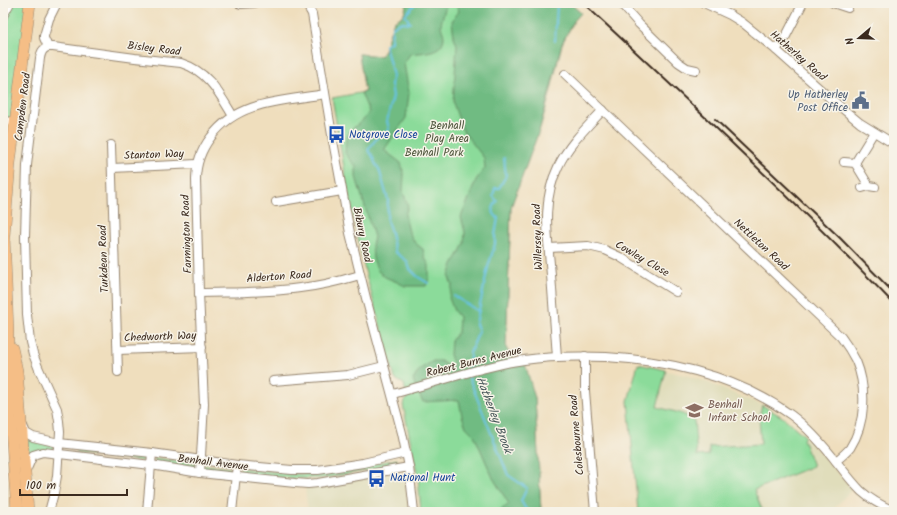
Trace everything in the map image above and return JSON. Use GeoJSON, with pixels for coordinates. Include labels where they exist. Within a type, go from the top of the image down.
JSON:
{"type":"FeatureCollection","features":[{"type":"Feature","properties":{"kind":"highway"},"geometry":{"type":"LineString","coordinates":[[17,512],[7,371],[8,330],[4,236],[7,188],[30,3]]}},
{"type":"Feature","properties":{"kind":"highway"},"geometry":{"type":"LineString","coordinates":[[8,330],[17,371],[28,512]]}},
{"type":"Feature","properties":{"kind":"street"},"geometry":{"type":"LineString","coordinates":[[3,16],[10,3]]}},
{"type":"Feature","properties":{"kind":"street"},"geometry":{"type":"LineString","coordinates":[[48,47],[44,36],[49,19],[57,3]]}},
{"type":"Feature","properties":{"kind":"street"},"geometry":{"type":"LineString","coordinates":[[238,3],[255,3]]}},
{"type":"Feature","properties":{"kind":"street"},"geometry":{"type":"LineString","coordinates":[[622,3],[639,24],[678,62],[688,68],[696,70]]}},
{"type":"Feature","properties":{"kind":"street","name":"Hatherley Road"},"geometry":{"type":"LineString","coordinates":[[704,3],[738,19],[860,123],[894,144]]}},
{"type":"Feature","properties":{"kind":"street"},"geometry":{"type":"LineString","coordinates":[[776,50],[786,36],[803,3]]}},
{"type":"Feature","properties":{"kind":"street"},"geometry":{"type":"LineString","coordinates":[[833,3],[848,8]]}},
{"type":"Feature","properties":{"kind":"street","name":"Bibury Road"},"geometry":{"type":"LineString","coordinates":[[307,4],[312,14],[342,191],[360,275],[402,433],[409,467],[414,512]]}},
{"type":"Feature","properties":{"kind":"street","name":"Bisley Road"},"geometry":{"type":"LineString","coordinates":[[48,47],[181,63],[187,65],[198,70],[210,81],[233,116]]}},
{"type":"Feature","properties":{"kind":"street","name":"Campden Road"},"geometry":{"type":"LineString","coordinates":[[48,47],[43,49],[40,58],[27,165],[24,236],[30,342],[38,367],[57,409],[60,426],[57,476],[49,512]]}},
{"type":"Feature","properties":{"kind":"street","name":"Nettleton Road"},"geometry":{"type":"LineString","coordinates":[[565,74],[841,337],[847,345],[859,371],[863,390],[863,408],[853,442],[849,450],[836,462]]}},
{"type":"Feature","properties":{"kind":"street","name":"Farmington Road"},"geometry":{"type":"LineString","coordinates":[[200,473],[204,404],[199,293],[196,180],[197,164],[202,150],[208,140],[219,127],[233,116],[257,105],[325,94]]}},
{"type":"Feature","properties":{"kind":"street","name":"Willersey Road"},"geometry":{"type":"LineString","coordinates":[[557,357],[549,248],[547,206],[549,192],[558,167],[570,148],[603,110]]}},
{"type":"Feature","properties":{"kind":"street"},"geometry":{"type":"LineString","coordinates":[[3,121],[15,122]]}},
{"type":"Feature","properties":{"kind":"street"},"geometry":{"type":"LineString","coordinates":[[855,163],[874,132]]}},
{"type":"Feature","properties":{"kind":"street","name":"Turkdean Road"},"geometry":{"type":"LineString","coordinates":[[111,145],[118,372]]}},
{"type":"Feature","properties":{"kind":"street"},"geometry":{"type":"LineString","coordinates":[[844,162],[855,163]]}},
{"type":"Feature","properties":{"kind":"street"},"geometry":{"type":"LineString","coordinates":[[855,163],[869,187]]}},
{"type":"Feature","properties":{"kind":"street","name":"Stanton Way"},"geometry":{"type":"LineString","coordinates":[[112,168],[197,164]]}},
{"type":"Feature","properties":{"kind":"street"},"geometry":{"type":"LineString","coordinates":[[276,202],[342,191]]}},
{"type":"Feature","properties":{"kind":"street","name":"Cowley Close"},"geometry":{"type":"LineString","coordinates":[[549,248],[588,246],[605,250],[620,257],[676,292]]}},
{"type":"Feature","properties":{"kind":"street","name":"Alderton Road"},"geometry":{"type":"LineString","coordinates":[[199,293],[296,289],[330,283],[360,275]]}},
{"type":"Feature","properties":{"kind":"street","name":"Chedworth Way"},"geometry":{"type":"LineString","coordinates":[[118,350],[202,347]]}},
{"type":"Feature","properties":{"kind":"street","name":"Robert Burns Avenue"},"geometry":{"type":"LineString","coordinates":[[392,394],[509,362],[524,360],[585,356],[668,364],[702,372],[739,385],[771,402],[813,434],[862,491],[884,510],[894,511]]}},
{"type":"Feature","properties":{"kind":"street","name":"Colesbourne Road"},"geometry":{"type":"LineString","coordinates":[[585,356],[585,391],[595,512]]}},
{"type":"Feature","properties":{"kind":"street"},"geometry":{"type":"LineString","coordinates":[[273,381],[348,375],[384,366]]}},
{"type":"Feature","properties":{"kind":"street","name":"Benhall Avenue"},"geometry":{"type":"LineString","coordinates":[[22,423],[26,432],[33,437],[59,443],[152,453],[237,465],[292,470],[318,470],[363,463],[406,453]]}},
{"type":"Feature","properties":{"kind":"street","name":"Benhall Avenue"},"geometry":{"type":"LineString","coordinates":[[25,472],[33,456],[43,452],[151,465],[200,473],[308,484],[409,467]]}},
{"type":"Feature","properties":{"kind":"street"},"geometry":{"type":"LineString","coordinates":[[147,512],[152,453]]}},
{"type":"Feature","properties":{"kind":"street"},"geometry":{"type":"LineString","coordinates":[[232,512],[237,465]]}},
{"type":"Feature","properties":{"kind":"shaded area"},"geometry":{"type":"Polygon","coordinates":[[[638,364],[688,376],[762,405],[784,418],[805,436],[852,489],[831,512],[638,512],[628,401],[638,364]]]}},
{"type":"Feature","properties":{"kind":"shaded area"},"geometry":{"type":"Polygon","coordinates":[[[398,472],[405,480],[409,512],[308,512],[305,487],[398,472]]]}},
{"type":"Feature","properties":{"kind":"green space"},"geometry":{"type":"Polygon","coordinates":[[[10,3],[30,3],[3,236],[3,16],[10,3]]]}},
{"type":"Feature","properties":{"kind":"green space","name":"Benhall Park"},"geometry":{"type":"Polygon","coordinates":[[[406,3],[557,3],[574,21],[562,44],[540,128],[511,207],[506,348],[535,398],[541,512],[421,512],[418,478],[403,405],[407,397],[404,384],[395,379],[365,271],[349,197],[332,98],[365,92],[359,54],[381,56],[394,21],[400,18],[403,14],[406,3]]]}},
{"type":"Feature","properties":{"kind":"green space"},"geometry":{"type":"Polygon","coordinates":[[[406,3],[447,3],[441,25],[444,37],[443,43],[440,47],[431,51],[410,54],[404,63],[409,93],[406,118],[384,150],[401,163],[404,175],[403,191],[408,206],[405,215],[409,232],[415,243],[423,249],[425,258],[429,265],[429,279],[426,286],[405,286],[385,277],[378,271],[373,259],[372,245],[374,237],[356,177],[356,167],[345,153],[346,139],[350,131],[364,119],[369,112],[361,93],[365,92],[359,54],[381,56],[394,21],[400,18],[403,14],[406,3]]]}},
{"type":"Feature","properties":{"kind":"green space"},"geometry":{"type":"Polygon","coordinates":[[[456,3],[570,3],[581,13],[574,21],[562,43],[540,128],[511,207],[506,348],[514,361],[524,360],[535,398],[541,512],[500,512],[500,510],[509,504],[493,478],[474,435],[466,427],[459,400],[423,402],[413,380],[420,369],[433,361],[441,361],[450,368],[454,366],[450,355],[451,341],[458,332],[459,317],[454,311],[449,298],[452,285],[449,277],[453,264],[464,243],[465,232],[461,217],[476,180],[485,168],[484,158],[463,131],[453,103],[457,45],[454,37],[452,21],[459,11],[456,3]]]}},
{"type":"Feature","properties":{"kind":"green space"},"geometry":{"type":"Polygon","coordinates":[[[638,364],[666,370],[657,407],[680,413],[694,419],[697,456],[709,455],[709,447],[761,444],[759,418],[762,405],[784,418],[805,436],[803,439],[813,466],[754,490],[763,512],[638,512],[628,401],[638,364]]]}},
{"type":"Feature","properties":{"kind":"green space"},"geometry":{"type":"Polygon","coordinates":[[[26,437],[39,443],[53,445],[54,448],[52,450],[28,457],[26,437]]]}},
{"type":"Feature","properties":{"kind":"green space"},"geometry":{"type":"Polygon","coordinates":[[[77,448],[142,456],[144,459],[142,461],[76,453],[77,448]]]}},
{"type":"Feature","properties":{"kind":"green space"},"geometry":{"type":"Polygon","coordinates":[[[3,449],[6,489],[6,512],[3,512],[3,449]]]}},
{"type":"Feature","properties":{"kind":"green space"},"geometry":{"type":"Polygon","coordinates":[[[155,458],[195,463],[197,467],[155,463],[155,458]]]}},
{"type":"Feature","properties":{"kind":"green space"},"geometry":{"type":"Polygon","coordinates":[[[397,459],[398,465],[325,478],[272,477],[240,474],[239,471],[241,468],[296,474],[325,474],[397,459]]]}},
{"type":"Feature","properties":{"kind":"green space"},"geometry":{"type":"Polygon","coordinates":[[[205,465],[230,468],[231,471],[229,473],[205,470],[203,467],[205,465]]]}},
{"type":"Feature","properties":{"kind":"waterway","name":"Hatherley Brook"},"geometry":{"type":"LineString","coordinates":[[416,3],[405,15],[410,23],[402,22],[392,27],[391,42],[385,45],[393,76],[391,84],[393,96],[387,121],[389,129],[387,132],[379,135],[368,150],[379,169],[388,200],[387,221],[395,252],[407,261],[410,269],[418,277],[428,283]]}},
{"type":"Feature","properties":{"kind":"waterway","name":"Hatherley Brook"},"geometry":{"type":"LineString","coordinates":[[555,41],[557,5]]}},
{"type":"Feature","properties":{"kind":"waterway","name":"Hatherley Brook"},"geometry":{"type":"LineString","coordinates":[[469,370],[470,353],[479,331],[476,324],[488,267],[495,244],[498,218],[493,212],[493,208],[497,201],[493,196],[495,188],[499,188],[506,176],[504,158]]}},
{"type":"Feature","properties":{"kind":"waterway","name":"Hatherley Brook"},"geometry":{"type":"LineString","coordinates":[[454,296],[478,311]]}},
{"type":"Feature","properties":{"kind":"waterway","name":"Hatherley Brook"},"geometry":{"type":"LineString","coordinates":[[469,375],[508,475],[527,488],[521,501],[527,511],[525,512]]}},
{"type":"Feature","properties":{"kind":"railway"},"geometry":{"type":"LineString","coordinates":[[583,3],[741,151],[894,304]]}},
{"type":"Feature","properties":{"kind":"railway"},"geometry":{"type":"LineString","coordinates":[[715,119],[840,238],[894,293]]}},
{"type":"Feature","properties":{"kind":"place","name":"Up Hatherley Post Office"},"geometry":{"type":"Point","coordinates":[861,101]}},
{"type":"Feature","properties":{"kind":"place","name":"Notgrove Close"},"geometry":{"type":"Point","coordinates":[336,135]}},
{"type":"Feature","properties":{"kind":"place","name":"Benhall Infant School"},"geometry":{"type":"Point","coordinates":[695,411]}},
{"type":"Feature","properties":{"kind":"place","name":"National Hunt"},"geometry":{"type":"Point","coordinates":[377,478]}},
{"type":"Feature","properties":{"kind":"park label","name":"Benhall Play Area"},"geometry":{"type":"Point","coordinates":[447,132]}}]}
